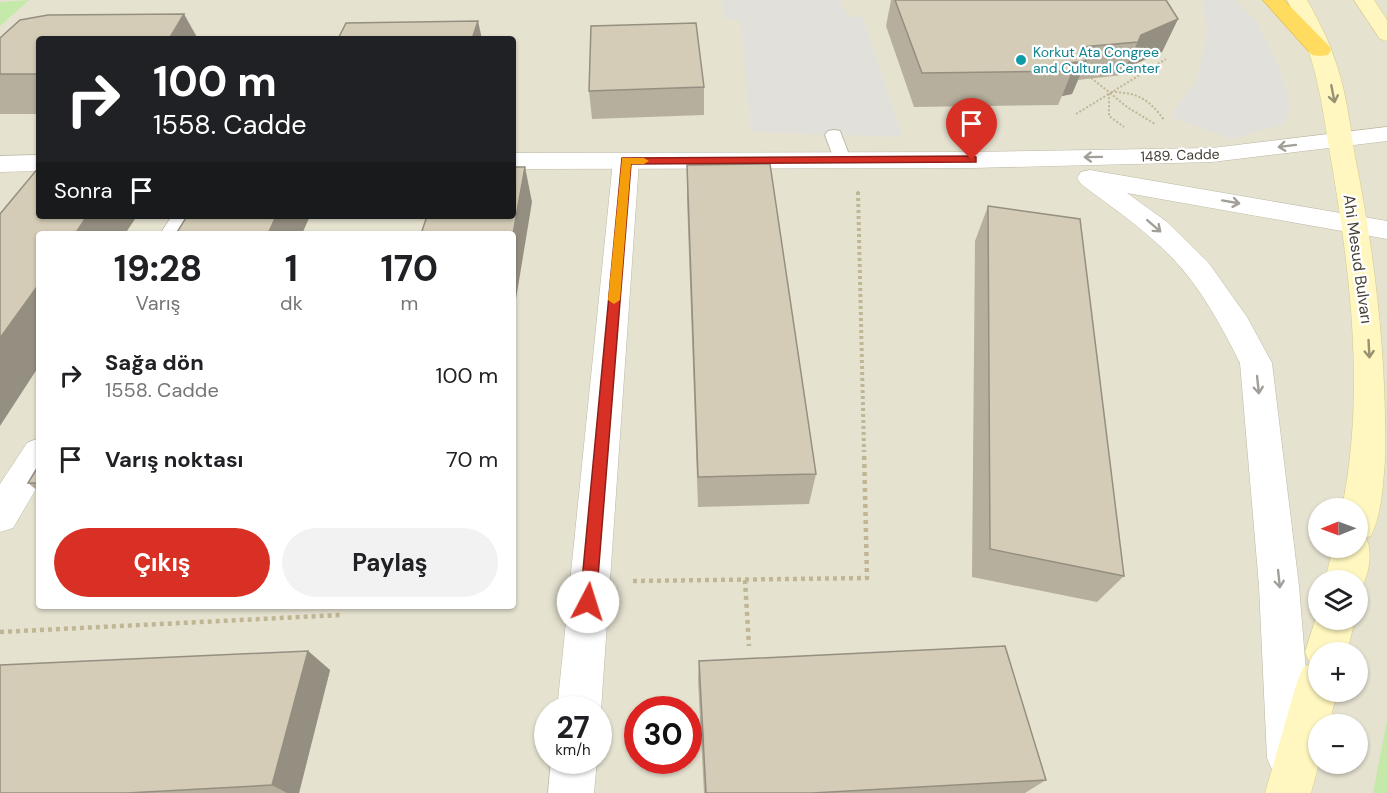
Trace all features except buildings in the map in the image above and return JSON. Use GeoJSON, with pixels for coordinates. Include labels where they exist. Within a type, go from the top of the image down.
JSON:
{"type":"FeatureCollection","features":[{"type":"Feature","properties":{"kind":"highway"},"geometry":{"type":"LineString","coordinates":[[1273,0],[1320,50]]}},
{"type":"Feature","properties":{"kind":"main road","name":"Ahi Mesud Bulvarı"},"geometry":{"type":"LineString","coordinates":[[1297,0],[1320,50],[1333,92],[1366,288],[1371,389],[1369,446],[1363,498]]}},
{"type":"Feature","properties":{"kind":"main road"},"geometry":{"type":"LineString","coordinates":[[1364,0],[1387,35]]}},
{"type":"Feature","properties":{"kind":"main road"},"geometry":{"type":"LineString","coordinates":[[1290,787],[1313,702]]}},
{"type":"Feature","properties":{"kind":"street","name":"1489. Cadde"},"geometry":{"type":"LineString","coordinates":[[972,160],[1212,155],[1387,134]]}},
{"type":"Feature","properties":{"kind":"street"},"geometry":{"type":"LineString","coordinates":[[516,161],[972,160],[1090,178],[1387,230]]}},
{"type":"Feature","properties":{"kind":"street"},"geometry":{"type":"LineString","coordinates":[[580,696],[626,161]]}},
{"type":"Feature","properties":{"kind":"street"},"geometry":{"type":"LineString","coordinates":[[0,164],[36,164]]}},
{"type":"Feature","properties":{"kind":"street"},"geometry":{"type":"LineString","coordinates":[[1090,178],[1157,228],[1198,269],[1231,315],[1256,363],[1279,586],[1290,787]]}},
{"type":"Feature","properties":{"kind":"street"},"geometry":{"type":"LineString","coordinates":[[0,516],[36,458]]}},
{"type":"Feature","properties":{"kind":"street"},"geometry":{"type":"LineString","coordinates":[[571,793],[573,774]]}},
{"type":"Feature","properties":{"kind":"lane"},"geometry":{"type":"LineString","coordinates":[[834,135],[849,160]]}},
{"type":"Feature","properties":{"kind":"path"},"geometry":{"type":"LineString","coordinates":[[1076,114],[1166,59]]}},
{"type":"Feature","properties":{"kind":"path"},"geometry":{"type":"LineString","coordinates":[[1091,78],[1127,107],[1155,124]]}},
{"type":"Feature","properties":{"kind":"path"},"geometry":{"type":"LineString","coordinates":[[1109,92],[1134,91],[1151,101],[1164,120]]}},
{"type":"Feature","properties":{"kind":"path"},"geometry":{"type":"LineString","coordinates":[[1109,92],[1109,116]]}},
{"type":"Feature","properties":{"kind":"path"},"geometry":{"type":"LineString","coordinates":[[590,580],[867,578],[849,160]]}},
{"type":"Feature","properties":{"kind":"path"},"geometry":{"type":"LineString","coordinates":[[745,580],[749,646]]}},
{"type":"Feature","properties":{"kind":"path"},"geometry":{"type":"LineString","coordinates":[[0,632],[341,615]]}},
{"type":"Feature","properties":{"kind":"shaded area"},"geometry":{"type":"Polygon","coordinates":[[[0,0],[1387,0],[1387,793],[0,793],[0,0]]]}},
{"type":"Feature","properties":{"kind":"shaded area"},"geometry":{"type":"Polygon","coordinates":[[[722,0],[839,0],[848,17],[863,17],[903,137],[751,132],[740,20],[724,19],[722,0]]]}},
{"type":"Feature","properties":{"kind":"shaded area"},"geometry":{"type":"Polygon","coordinates":[[[1202,0],[1234,0],[1256,21],[1278,65],[1290,104],[1285,124],[1231,139],[1170,117],[1197,79],[1207,31],[1202,0]]]}},
{"type":"Feature","properties":{"kind":"green space"},"geometry":{"type":"Polygon","coordinates":[[[29,0],[0,26],[0,2],[29,0]]]}},
{"type":"Feature","properties":{"kind":"green space"},"geometry":{"type":"Polygon","coordinates":[[[1387,721],[1387,793],[1373,793],[1387,721]]]}},
{"type":"Feature","properties":{"kind":"slow traffic"},"geometry":{"type":"LineString","coordinates":[[614,300],[626,161],[644,161]]}},
{"type":"Feature","properties":{"kind":"place","name":"Korkut Ata Congree and Cultural Center"},"geometry":{"type":"Point","coordinates":[1021,60]}},
{"type":"Feature","properties":{"kind":"route"},"geometry":{"type":"LineString","coordinates":[[588,602],[626,161],[972,160]]}}]}
